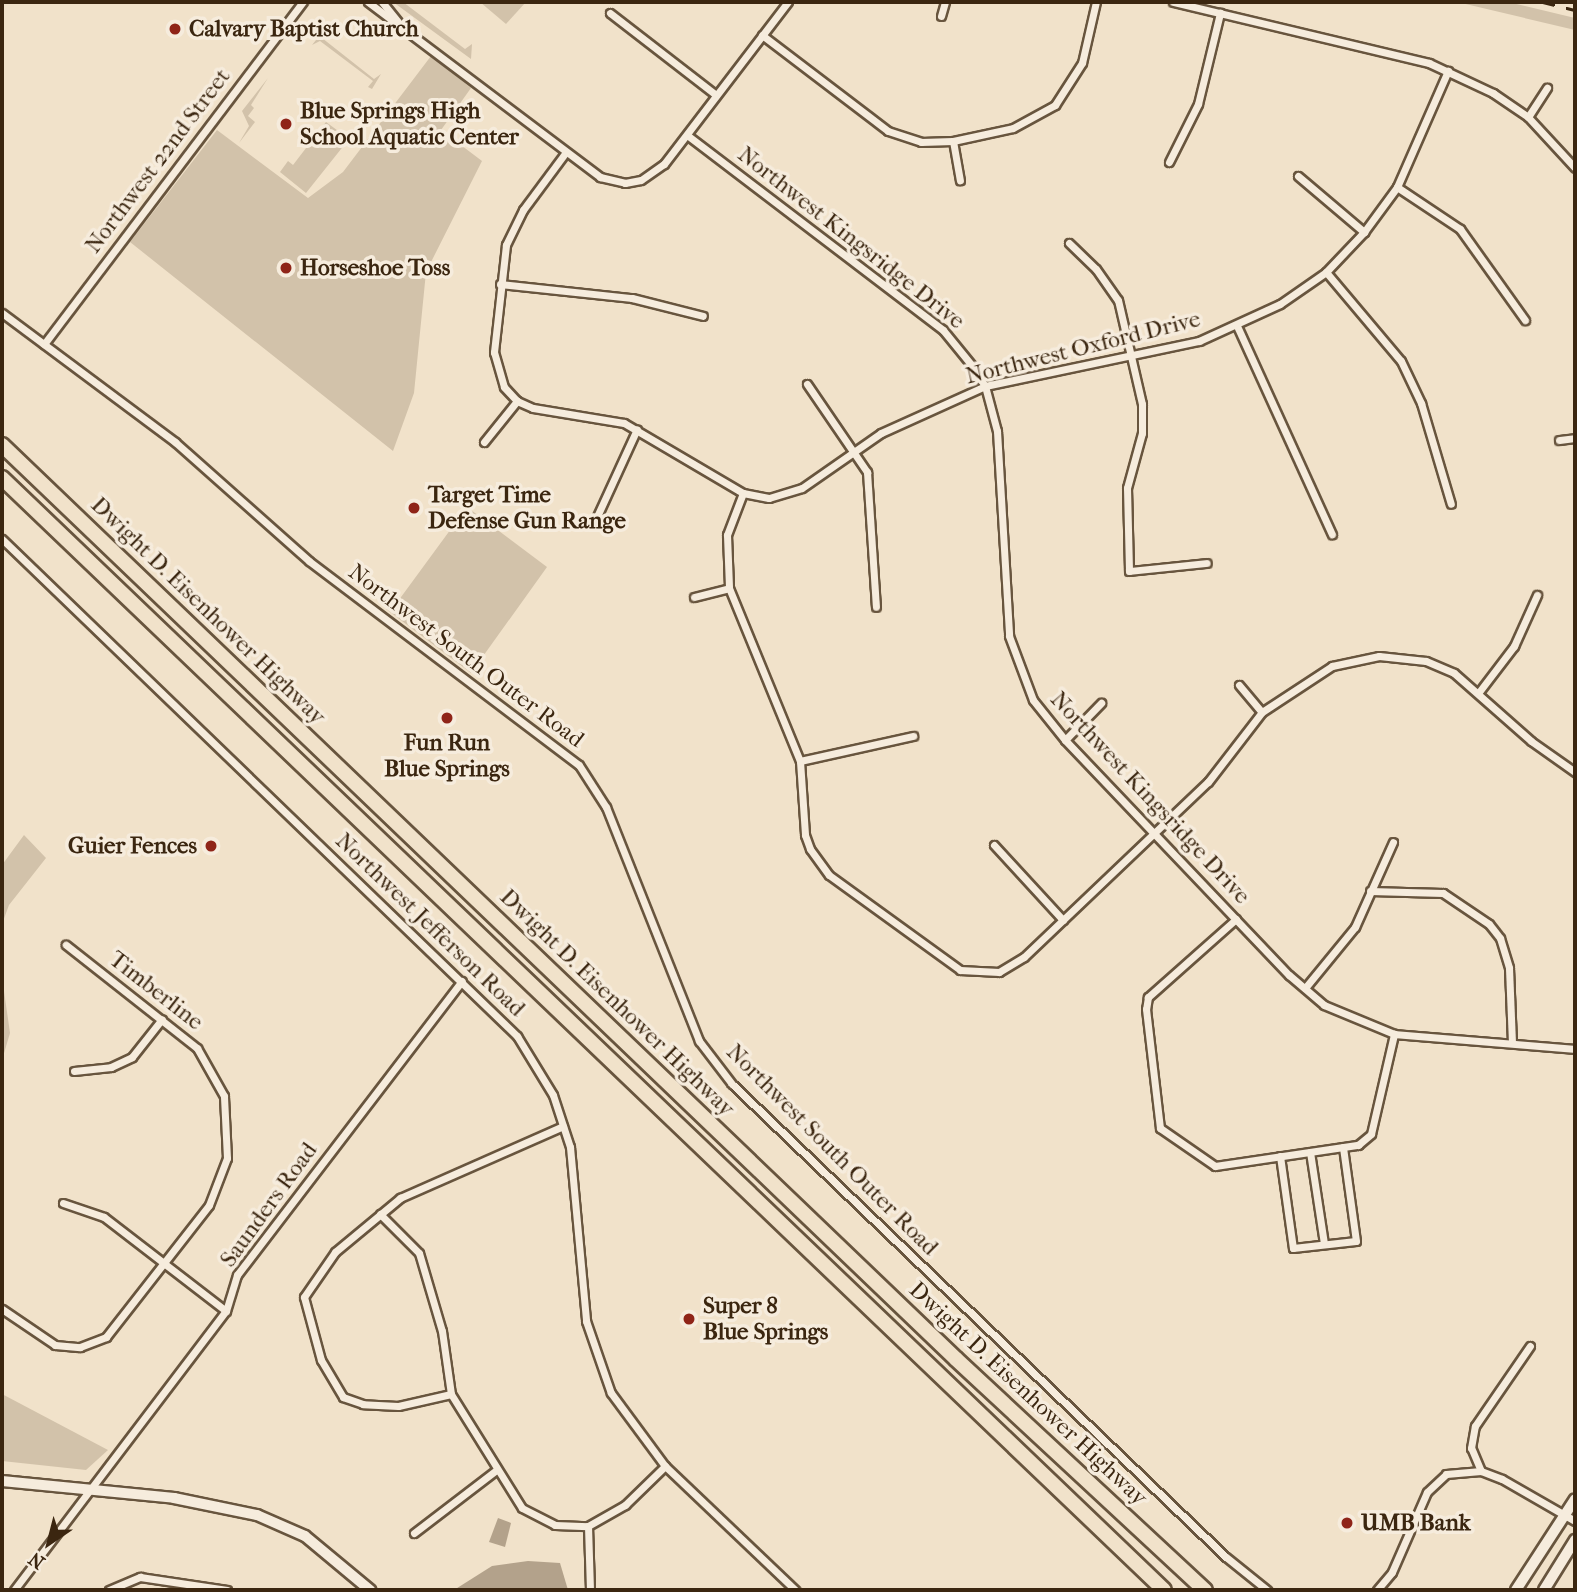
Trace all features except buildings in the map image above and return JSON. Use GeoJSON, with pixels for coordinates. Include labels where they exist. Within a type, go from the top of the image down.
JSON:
{"type":"FeatureCollection","features":[{"type":"Feature","properties":{"kind":"highway","name":"Dwight D. Eisenhower Highway"},"geometry":{"type":"LineString","coordinates":[[2,445],[935,1340],[1205,1590]]}},
{"type":"Feature","properties":{"kind":"highway","name":"Dwight D. Eisenhower Highway"},"geometry":{"type":"LineString","coordinates":[[2,478],[1164,1590]]}},
{"type":"Feature","properties":{"kind":"highway"},"geometry":{"type":"LineString","coordinates":[[1184,1570],[1211,1590]]}},
{"type":"Feature","properties":{"kind":"street","name":"Northwest 22nd Street"},"geometry":{"type":"LineString","coordinates":[[44,344],[303,2]]}},
{"type":"Feature","properties":{"kind":"street"},"geometry":{"type":"LineString","coordinates":[[368,2],[600,177],[625,183],[653,174],[687,135],[788,2]]}},
{"type":"Feature","properties":{"kind":"street"},"geometry":{"type":"LineString","coordinates":[[383,2],[398,22]]}},
{"type":"Feature","properties":{"kind":"street"},"geometry":{"type":"LineString","coordinates":[[941,16],[945,2]]}},
{"type":"Feature","properties":{"kind":"street"},"geometry":{"type":"LineString","coordinates":[[762,35],[888,131],[921,142],[953,141],[1013,128],[1055,105],[1082,63],[1096,2]]}},
{"type":"Feature","properties":{"kind":"street"},"geometry":{"type":"LineString","coordinates":[[1172,2],[1448,71],[1493,93],[1528,117],[1575,168]]}},
{"type":"Feature","properties":{"kind":"street"},"geometry":{"type":"LineString","coordinates":[[1169,162],[1198,104],[1220,12]]}},
{"type":"Feature","properties":{"kind":"street"},"geometry":{"type":"LineString","coordinates":[[610,13],[716,95]]}},
{"type":"Feature","properties":{"kind":"street","name":"Northwest Oxford Drive"},"geometry":{"type":"LineString","coordinates":[[517,401],[637,429],[743,493],[786,496],[898,424],[985,386],[1199,341],[1237,326],[1326,272],[1364,232],[1397,187],[1448,71]]}},
{"type":"Feature","properties":{"kind":"street"},"geometry":{"type":"LineString","coordinates":[[1528,117],[1547,88]]}},
{"type":"Feature","properties":{"kind":"street","name":"Northwest Kingsridge Drive"},"geometry":{"type":"LineString","coordinates":[[687,135],[943,330],[985,386],[997,431],[1006,618],[1014,659],[1033,700],[1065,740],[1236,919],[1305,988],[1348,1018],[1394,1034],[1575,1049]]}},
{"type":"Feature","properties":{"kind":"street"},"geometry":{"type":"LineString","coordinates":[[953,141],[960,180]]}},
{"type":"Feature","properties":{"kind":"street"},"geometry":{"type":"LineString","coordinates":[[484,442],[517,401],[496,368],[500,284],[512,228],[566,152]]}},
{"type":"Feature","properties":{"kind":"street"},"geometry":{"type":"LineString","coordinates":[[1298,176],[1364,232]]}},
{"type":"Feature","properties":{"kind":"street"},"geometry":{"type":"LineString","coordinates":[[1397,187],[1460,229],[1525,320]]}},
{"type":"Feature","properties":{"kind":"street"},"geometry":{"type":"LineString","coordinates":[[1069,243],[1096,269],[1118,300],[1142,404],[1142,433],[1127,488],[1129,571],[1207,563]]}},
{"type":"Feature","properties":{"kind":"street"},"geometry":{"type":"LineString","coordinates":[[1326,272],[1401,361],[1421,402],[1451,504]]}},
{"type":"Feature","properties":{"kind":"street"},"geometry":{"type":"LineString","coordinates":[[500,284],[598,293],[704,316]]}},
{"type":"Feature","properties":{"kind":"street","name":"Northwest South Outer Road"},"geometry":{"type":"LineString","coordinates":[[2,313],[174,442],[309,561],[579,765],[606,807],[699,1041],[732,1084],[1226,1557],[1267,1590]]}},
{"type":"Feature","properties":{"kind":"street"},"geometry":{"type":"LineString","coordinates":[[1237,326],[1332,534]]}},
{"type":"Feature","properties":{"kind":"street"},"geometry":{"type":"LineString","coordinates":[[807,383],[855,452],[870,486],[876,607]]}},
{"type":"Feature","properties":{"kind":"street"},"geometry":{"type":"LineString","coordinates":[[594,523],[637,429]]}},
{"type":"Feature","properties":{"kind":"street"},"geometry":{"type":"LineString","coordinates":[[1559,440],[1575,438]]}},
{"type":"Feature","properties":{"kind":"street"},"geometry":{"type":"LineString","coordinates":[[743,493],[727,535],[729,588],[800,761],[804,835],[819,864],[947,964],[974,974],[999,972],[1024,957],[1208,782],[1262,712],[1332,666],[1379,656],[1426,661],[1479,692],[1531,741],[1575,772]]}},
{"type":"Feature","properties":{"kind":"street","name":"Northwest Jefferson Road"},"geometry":{"type":"LineString","coordinates":[[2,539],[517,1036],[538,1067],[564,1126],[575,1176],[579,1276],[591,1345],[627,1420],[665,1466],[795,1590]]}},
{"type":"Feature","properties":{"kind":"street"},"geometry":{"type":"LineString","coordinates":[[694,597],[729,588]]}},
{"type":"Feature","properties":{"kind":"street"},"geometry":{"type":"LineString","coordinates":[[1479,692],[1514,646],[1537,595]]}},
{"type":"Feature","properties":{"kind":"street"},"geometry":{"type":"LineString","coordinates":[[1239,685],[1262,712]]}},
{"type":"Feature","properties":{"kind":"street"},"geometry":{"type":"LineString","coordinates":[[1065,740],[1101,703]]}},
{"type":"Feature","properties":{"kind":"street"},"geometry":{"type":"LineString","coordinates":[[800,761],[913,736]]}},
{"type":"Feature","properties":{"kind":"street"},"geometry":{"type":"LineString","coordinates":[[1305,988],[1355,927],[1393,842]]}},
{"type":"Feature","properties":{"kind":"street"},"geometry":{"type":"LineString","coordinates":[[994,845],[1063,920]]}},
{"type":"Feature","properties":{"kind":"street"},"geometry":{"type":"LineString","coordinates":[[1370,891],[1443,893],[1489,924],[1500,938],[1509,968],[1512,1043]]}},
{"type":"Feature","properties":{"kind":"street"},"geometry":{"type":"LineString","coordinates":[[1236,919],[1148,997],[1146,1009],[1158,1122],[1215,1166],[1358,1145],[1371,1134],[1394,1034]]}},
{"type":"Feature","properties":{"kind":"street","name":"Timberline"},"geometry":{"type":"LineString","coordinates":[[2,1309],[41,1339],[80,1347],[114,1329],[217,1191],[229,1140],[224,1096],[197,1048],[66,945]]}},
{"type":"Feature","properties":{"kind":"street","name":"Saunders Road"},"geometry":{"type":"LineString","coordinates":[[14,1590],[226,1311],[237,1275],[463,981]]}},
{"type":"Feature","properties":{"kind":"street"},"geometry":{"type":"LineString","coordinates":[[74,1071],[111,1068],[132,1057],[162,1019]]}},
{"type":"Feature","properties":{"kind":"street"},"geometry":{"type":"LineString","coordinates":[[451,1394],[398,1406],[363,1404],[343,1397],[321,1360],[304,1297],[320,1268],[400,1198],[564,1126]]}},
{"type":"Feature","properties":{"kind":"street"},"geometry":{"type":"LineString","coordinates":[[1280,1156],[1293,1248],[1356,1241],[1343,1147]]}},
{"type":"Feature","properties":{"kind":"street"},"geometry":{"type":"LineString","coordinates":[[1310,1152],[1324,1244]]}},
{"type":"Feature","properties":{"kind":"street"},"geometry":{"type":"LineString","coordinates":[[62,1203],[94,1211],[226,1311]]}},
{"type":"Feature","properties":{"kind":"street"},"geometry":{"type":"LineString","coordinates":[[380,1214],[419,1253],[428,1271],[451,1394],[495,1471],[531,1516],[555,1525],[588,1526],[625,1505],[665,1466]]}},
{"type":"Feature","properties":{"kind":"street"},"geometry":{"type":"LineString","coordinates":[[1481,1471],[1471,1448],[1475,1426],[1530,1346]]}},
{"type":"Feature","properties":{"kind":"street"},"geometry":{"type":"LineString","coordinates":[[414,1533],[495,1471]]}},
{"type":"Feature","properties":{"kind":"street"},"geometry":{"type":"LineString","coordinates":[[1377,1590],[1392,1572],[1427,1492],[1446,1474],[1481,1471],[1570,1518]]}},
{"type":"Feature","properties":{"kind":"street"},"geometry":{"type":"LineString","coordinates":[[2,1481],[91,1488],[257,1515],[305,1536],[370,1590]]}},
{"type":"Feature","properties":{"kind":"street"},"geometry":{"type":"LineString","coordinates":[[1516,1590],[1570,1518],[1575,1499]]}},
{"type":"Feature","properties":{"kind":"street"},"geometry":{"type":"LineString","coordinates":[[588,1526],[590,1590]]}},
{"type":"Feature","properties":{"kind":"street"},"geometry":{"type":"LineString","coordinates":[[1544,1590],[1575,1540]]}},
{"type":"Feature","properties":{"kind":"street"},"geometry":{"type":"LineString","coordinates":[[109,1590],[140,1577],[227,1590]]}},
{"type":"Feature","properties":{"kind":"shaded area"},"geometry":{"type":"Polygon","coordinates":[[[393,2],[403,2],[465,49],[472,44],[471,59],[393,2]]]}},
{"type":"Feature","properties":{"kind":"shaded area"},"geometry":{"type":"Polygon","coordinates":[[[480,2],[526,2],[506,24],[480,2]]]}},
{"type":"Feature","properties":{"kind":"shaded area"},"geometry":{"type":"Polygon","coordinates":[[[1457,2],[1508,2],[1575,18],[1575,30],[1457,2]]]}},
{"type":"Feature","properties":{"kind":"shaded area"},"geometry":{"type":"Polygon","coordinates":[[[324,30],[322,38],[374,79],[381,74],[372,89],[368,87],[373,81],[320,41],[312,45],[324,30]]]}},
{"type":"Feature","properties":{"kind":"shaded area"},"geometry":{"type":"Polygon","coordinates":[[[431,56],[471,88],[441,130],[482,161],[426,272],[414,393],[393,451],[130,242],[217,130],[308,198],[343,172],[431,56]]]}},
{"type":"Feature","properties":{"kind":"shaded area"},"geometry":{"type":"Polygon","coordinates":[[[268,78],[251,105],[254,108],[248,116],[255,122],[239,143],[249,126],[242,111],[268,78]]]}},
{"type":"Feature","properties":{"kind":"shaded area"},"geometry":{"type":"Polygon","coordinates":[[[326,122],[349,139],[306,193],[280,172],[288,161],[293,165],[326,122]]]}},
{"type":"Feature","properties":{"kind":"shaded area"},"geometry":{"type":"Polygon","coordinates":[[[467,507],[547,567],[471,673],[386,609],[389,605],[393,608],[467,507]]]}},
{"type":"Feature","properties":{"kind":"shaded area"},"geometry":{"type":"Polygon","coordinates":[[[24,835],[46,858],[9,905],[2,924],[2,865],[24,835]]]}},
{"type":"Feature","properties":{"kind":"shaded area"},"geometry":{"type":"Polygon","coordinates":[[[2,977],[10,1033],[2,1060],[2,977]]]}},
{"type":"Feature","properties":{"kind":"shaded area"},"geometry":{"type":"Polygon","coordinates":[[[2,1394],[108,1450],[86,1470],[2,1461],[2,1394]]]}},
{"type":"Feature","properties":{"kind":"shaded area"},"geometry":{"type":"Polygon","coordinates":[[[498,1518],[511,1523],[505,1547],[489,1542],[498,1518]]]}},
{"type":"Feature","properties":{"kind":"shaded area"},"geometry":{"type":"Polygon","coordinates":[[[528,1561],[560,1563],[568,1590],[454,1590],[492,1566],[528,1561]]]}},
{"type":"Feature","properties":{"kind":"railway"},"geometry":{"type":"LineString","coordinates":[[1543,2],[1575,10]]}},
{"type":"Feature","properties":{"kind":"place","name":"Calvary Baptist Church"},"geometry":{"type":"Point","coordinates":[175,29]}},
{"type":"Feature","properties":{"kind":"place","name":"Blue Springs High School Aquatic Center"},"geometry":{"type":"Point","coordinates":[286,124]}},
{"type":"Feature","properties":{"kind":"place","name":"Horseshoe Toss"},"geometry":{"type":"Point","coordinates":[286,268]}},
{"type":"Feature","properties":{"kind":"place","name":"Target Time Defense Gun Range"},"geometry":{"type":"Point","coordinates":[414,508]}},
{"type":"Feature","properties":{"kind":"place","name":"Fun Run Blue Springs"},"geometry":{"type":"Point","coordinates":[447,718]}},
{"type":"Feature","properties":{"kind":"place","name":"Guier Fences"},"geometry":{"type":"Point","coordinates":[211,846]}},
{"type":"Feature","properties":{"kind":"place","name":"Super 8 Blue Springs"},"geometry":{"type":"Point","coordinates":[689,1319]}},
{"type":"Feature","properties":{"kind":"place","name":"UMB Bank"},"geometry":{"type":"Point","coordinates":[1347,1523]}}]}
